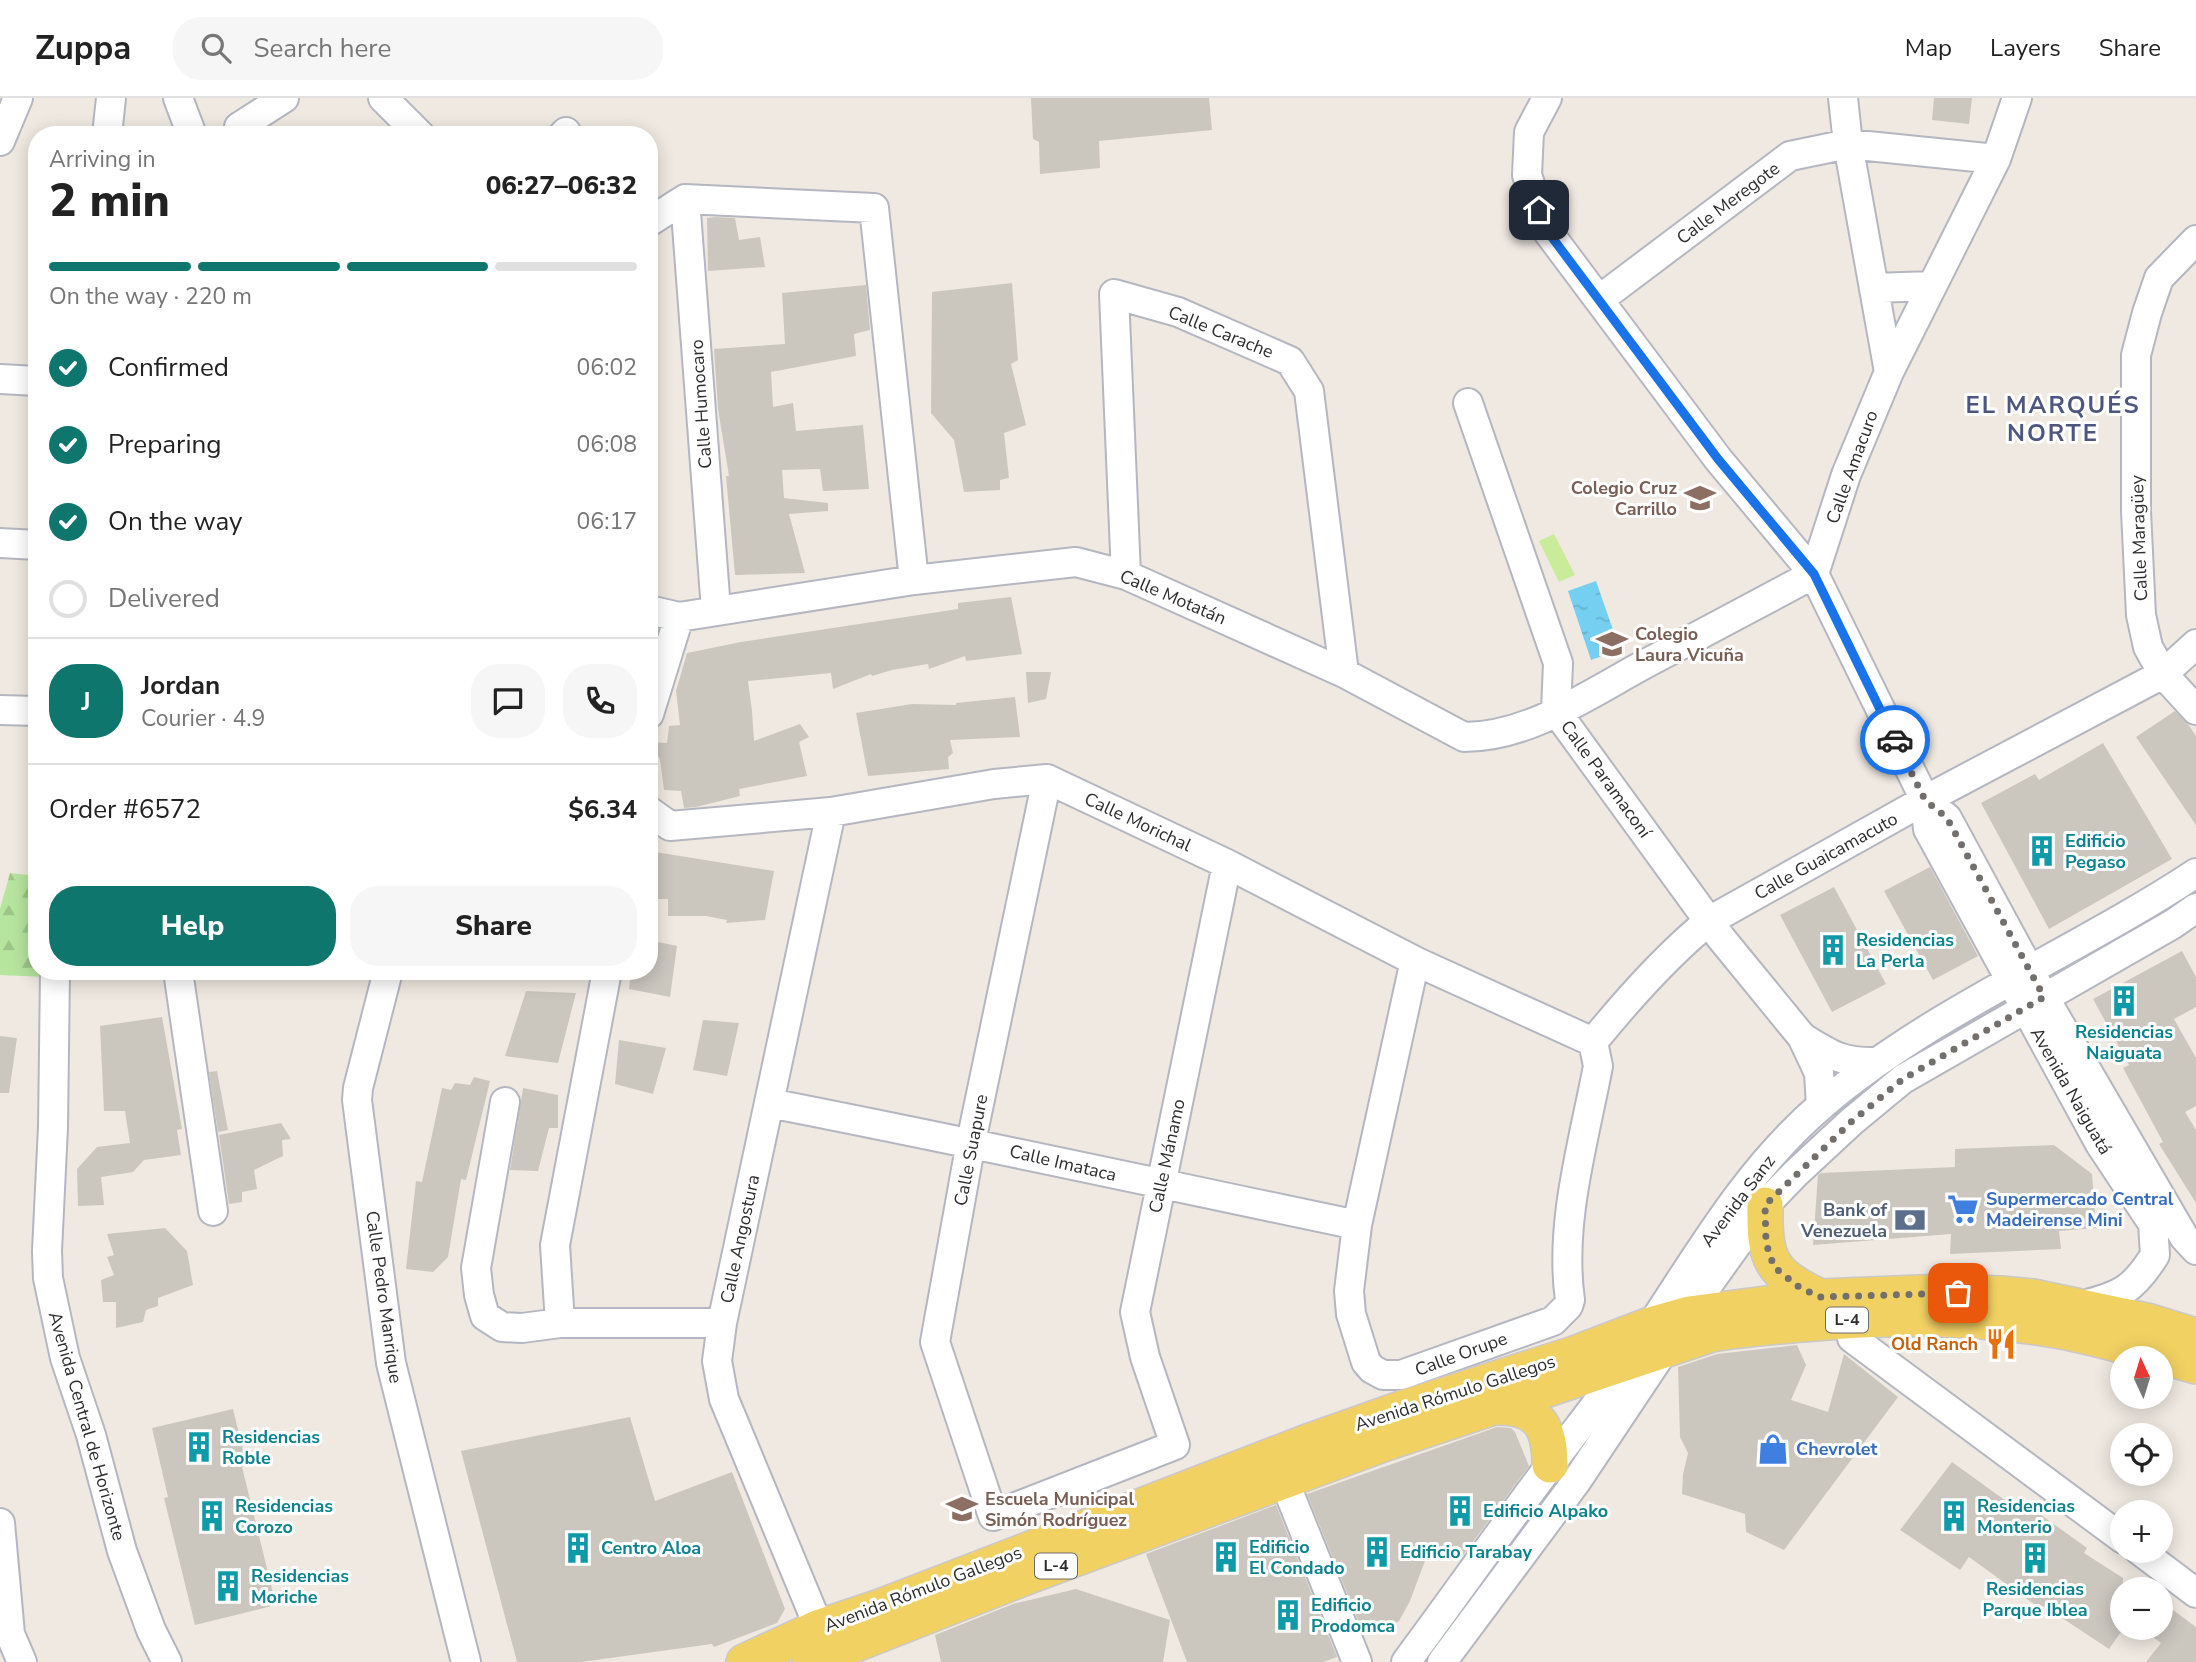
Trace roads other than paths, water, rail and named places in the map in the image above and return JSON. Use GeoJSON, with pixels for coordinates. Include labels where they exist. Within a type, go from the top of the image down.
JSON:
{"type":"FeatureCollection","features":[{"type":"Feature","properties":{"kind":"main road"},"geometry":{"type":"LineString","coordinates":[[1765,1205],[1766,1243],[1774,1267],[1799,1287],[1820,1297]]}},
{"type":"Feature","properties":{"kind":"main road","name":"Avenida Rómulo Gallegos"},"geometry":{"type":"LineString","coordinates":[[1279,1468],[1383,1444],[1628,1361],[1689,1314],[1820,1297],[1932,1293],[2001,1294],[2034,1297],[2147,1321],[2196,1336]]}},
{"type":"Feature","properties":{"kind":"main road","name":"Avenida Rómulo Gallegos"},"geometry":{"type":"LineString","coordinates":[[744,1662],[820,1647],[1279,1468],[1401,1409],[1574,1354],[1658,1337],[1712,1334],[1748,1327],[1849,1320],[1943,1318],[2066,1332],[2196,1366]]}},
{"type":"Feature","properties":{"kind":"main road"},"geometry":{"type":"LineString","coordinates":[[1498,1407],[1526,1410],[1537,1418],[1547,1437],[1550,1465]]}},
{"type":"Feature","properties":{"kind":"street"},"geometry":{"type":"LineString","coordinates":[[0,141],[18,98]]}},
{"type":"Feature","properties":{"kind":"street"},"geometry":{"type":"LineString","coordinates":[[108,126],[111,98]]}},
{"type":"Feature","properties":{"kind":"street"},"geometry":{"type":"LineString","coordinates":[[178,98],[189,126]]}},
{"type":"Feature","properties":{"kind":"street"},"geometry":{"type":"LineString","coordinates":[[241,126],[284,98]]}},
{"type":"Feature","properties":{"kind":"street"},"geometry":{"type":"LineString","coordinates":[[383,98],[411,126]]}},
{"type":"Feature","properties":{"kind":"street","name":"Avenida Naiguatá"},"geometry":{"type":"LineString","coordinates":[[1546,98],[1529,132],[1527,175],[1545,228],[1718,459],[1814,574],[1925,800],[1928,829],[2021,975],[2034,1003],[2162,1219],[2196,1250]]}},
{"type":"Feature","properties":{"kind":"street"},"geometry":{"type":"LineString","coordinates":[[1843,98],[1889,372]]}},
{"type":"Feature","properties":{"kind":"street","name":"Calle Amacuro"},"geometry":{"type":"LineString","coordinates":[[1814,574],[1846,475],[1889,372],[1996,159],[2017,98]]}},
{"type":"Feature","properties":{"kind":"street","name":"Calle Meregote"},"geometry":{"type":"LineString","coordinates":[[1600,299],[1790,156],[1849,144],[1996,159]]}},
{"type":"Feature","properties":{"kind":"street"},"geometry":{"type":"LineString","coordinates":[[658,216],[685,199],[874,208],[914,580]]}},
{"type":"Feature","properties":{"kind":"street","name":"Calle Humocaro"},"geometry":{"type":"LineString","coordinates":[[685,199],[716,610]]}},
{"type":"Feature","properties":{"kind":"street","name":"Calle Maragüey"},"geometry":{"type":"LineString","coordinates":[[2196,240],[2159,278],[2136,355],[2136,511],[2141,615],[2148,647],[2163,674],[2196,710]]}},
{"type":"Feature","properties":{"kind":"street"},"geometry":{"type":"LineString","coordinates":[[1874,288],[1932,286]]}},
{"type":"Feature","properties":{"kind":"street","name":"Calle Carache"},"geometry":{"type":"LineString","coordinates":[[1126,575],[1114,294],[1178,312],[1290,361],[1309,391],[1344,673]]}},
{"type":"Feature","properties":{"kind":"street"},"geometry":{"type":"LineString","coordinates":[[0,379],[28,381]]}},
{"type":"Feature","properties":{"kind":"street","name":"Calle Paramaconí"},"geometry":{"type":"LineString","coordinates":[[1468,403],[1558,663],[1556,711],[1709,921],[1802,1037],[1819,1073],[1821,1105]]}},
{"type":"Feature","properties":{"kind":"street"},"geometry":{"type":"LineString","coordinates":[[0,543],[28,545]]}},
{"type":"Feature","properties":{"kind":"street","name":"Calle Motatán"},"geometry":{"type":"LineString","coordinates":[[679,617],[914,580],[1076,562],[1126,575],[1344,673],[1464,737],[1486,737],[1509,732],[1556,711]]}},
{"type":"Feature","properties":{"kind":"street"},"geometry":{"type":"LineString","coordinates":[[1556,711],[1814,574]]}},
{"type":"Feature","properties":{"kind":"street"},"geometry":{"type":"LineString","coordinates":[[658,612],[679,617],[658,685]]}},
{"type":"Feature","properties":{"kind":"street","name":"Calle Guaicamacuto"},"geometry":{"type":"LineString","coordinates":[[1593,1041],[1629,1000],[1709,921],[1925,800],[2163,674],[2196,644]]}},
{"type":"Feature","properties":{"kind":"street"},"geometry":{"type":"LineString","coordinates":[[0,710],[28,711]]}},
{"type":"Feature","properties":{"kind":"street"},"geometry":{"type":"LineString","coordinates":[[658,817],[670,825],[831,812],[1047,779]]}},
{"type":"Feature","properties":{"kind":"street","name":"Calle Morichal"},"geometry":{"type":"LineString","coordinates":[[1047,779],[1227,864],[1417,962],[1593,1041]]}},
{"type":"Feature","properties":{"kind":"street","name":"Calle Suapure"},"geometry":{"type":"LineString","coordinates":[[1047,779],[971,1142],[935,1342],[993,1516],[1175,1445]]}},
{"type":"Feature","properties":{"kind":"street","name":"Calle Angostura"},"geometry":{"type":"LineString","coordinates":[[820,1647],[724,1399],[717,1361],[722,1323],[831,812]]}},
{"type":"Feature","properties":{"kind":"street","name":"Calle Mánamo"},"geometry":{"type":"LineString","coordinates":[[1175,1445],[1145,1357],[1135,1312],[1227,864]]}},
{"type":"Feature","properties":{"kind":"street","name":"Avenida Sanz"},"geometry":{"type":"LineString","coordinates":[[1442,1662],[1576,1482],[1658,1337],[1676,1288],[1712,1231],[1752,1177],[1821,1105],[1877,1062],[2021,975],[2146,906],[2196,873]]}},
{"type":"Feature","properties":{"kind":"street","name":"Avenida Sanz"},"geometry":{"type":"LineString","coordinates":[[1689,1314],[1765,1205],[1851,1122],[1903,1079],[2173,924],[2196,908]]}},
{"type":"Feature","properties":{"kind":"street","name":"Calle Orupe"},"geometry":{"type":"LineString","coordinates":[[1417,962],[1412,974],[1357,1225],[1350,1270],[1351,1314],[1366,1362],[1383,1375],[1401,1376],[1559,1317],[1568,1306],[1569,1219],[1598,1066],[1593,1041]]}},
{"type":"Feature","properties":{"kind":"street","name":"Avenida Central de Horizonte"},"geometry":{"type":"LineString","coordinates":[[55,980],[48,1278],[65,1358],[91,1435],[122,1551],[151,1630],[167,1662]]}},
{"type":"Feature","properties":{"kind":"street"},"geometry":{"type":"LineString","coordinates":[[179,980],[213,1211]]}},
{"type":"Feature","properties":{"kind":"street","name":"Calle Pedro Manrique"},"geometry":{"type":"LineString","coordinates":[[386,980],[357,1100],[391,1363],[466,1662]]}},
{"type":"Feature","properties":{"kind":"street"},"geometry":{"type":"LineString","coordinates":[[560,1323],[555,1245],[605,980]]}},
{"type":"Feature","properties":{"kind":"street","name":"Calle Paramaconí"},"geometry":{"type":"LineString","coordinates":[[1802,1037],[1847,1061],[1877,1062]]}},
{"type":"Feature","properties":{"kind":"street"},"geometry":{"type":"LineString","coordinates":[[505,1102],[476,1268],[485,1316],[502,1327],[522,1328],[560,1323],[722,1323]]}},
{"type":"Feature","properties":{"kind":"street","name":"Calle Imataca"},"geometry":{"type":"LineString","coordinates":[[769,1103],[971,1142],[1357,1225]]}},
{"type":"Feature","properties":{"kind":"street"},"geometry":{"type":"LineString","coordinates":[[2077,1307],[2115,1297],[2128,1288],[2146,1269],[2156,1252],[2162,1219]]}},
{"type":"Feature","properties":{"kind":"street"},"geometry":{"type":"LineString","coordinates":[[2146,1269],[2175,1256],[2196,1258]]}},
{"type":"Feature","properties":{"kind":"street"},"geometry":{"type":"LineString","coordinates":[[1849,1320],[1852,1338],[2110,1529]]}},
{"type":"Feature","properties":{"kind":"street"},"geometry":{"type":"LineString","coordinates":[[1406,1662],[1628,1361]]}},
{"type":"Feature","properties":{"kind":"street"},"geometry":{"type":"LineString","coordinates":[[1279,1468],[1357,1662]]}},
{"type":"Feature","properties":{"kind":"street"},"geometry":{"type":"LineString","coordinates":[[0,1523],[10,1634],[22,1662]]}},
{"type":"Feature","properties":{"kind":"street"},"geometry":{"type":"LineString","coordinates":[[2156,1563],[2196,1593]]}},
{"type":"Feature","properties":{"kind":"water"},"geometry":{"type":"Polygon","coordinates":[[[1596,581],[1620,650],[1591,660],[1568,591],[1596,581]]]}},
{"type":"Feature","properties":{"kind":"place","name":"Colegio Cruz Carrillo"},"geometry":{"type":"Point","coordinates":[1700,498]}},
{"type":"Feature","properties":{"kind":"place","name":"Colegio Laura Vicuña"},"geometry":{"type":"Point","coordinates":[1612,644]}},
{"type":"Feature","properties":{"kind":"place","name":"Edificio Pegaso"},"geometry":{"type":"Point","coordinates":[2042,851]}},
{"type":"Feature","properties":{"kind":"place","name":"Residencias La Perla"},"geometry":{"type":"Point","coordinates":[1833,950]}},
{"type":"Feature","properties":{"kind":"place","name":"Residencias Naiguata"},"geometry":{"type":"Point","coordinates":[2124,1001]}},
{"type":"Feature","properties":{"kind":"place","name":"Supermercado Central Madeirense Mini"},"geometry":{"type":"Point","coordinates":[1963,1209]}},
{"type":"Feature","properties":{"kind":"place","name":"Bank of Venezuela"},"geometry":{"type":"Point","coordinates":[1910,1220]}},
{"type":"Feature","properties":{"kind":"place","name":"Old Ranch"},"geometry":{"type":"Point","coordinates":[2001,1344]}},
{"type":"Feature","properties":{"kind":"place","name":"Residencias Roble"},"geometry":{"type":"Point","coordinates":[199,1447]}},
{"type":"Feature","properties":{"kind":"place","name":"Chevrolet"},"geometry":{"type":"Point","coordinates":[1773,1449]}},
{"type":"Feature","properties":{"kind":"place","name":"Escuela Municipal Simón Rodríguez"},"geometry":{"type":"Point","coordinates":[962,1509]}},
{"type":"Feature","properties":{"kind":"place","name":"Edificio Alpako"},"geometry":{"type":"Point","coordinates":[1460,1511]}},
{"type":"Feature","properties":{"kind":"place","name":"Residencias Corozo"},"geometry":{"type":"Point","coordinates":[212,1516]}},
{"type":"Feature","properties":{"kind":"place","name":"Residencias Monterio"},"geometry":{"type":"Point","coordinates":[1954,1516]}},
{"type":"Feature","properties":{"kind":"place","name":"Centro Aloa"},"geometry":{"type":"Point","coordinates":[578,1548]}},
{"type":"Feature","properties":{"kind":"place","name":"Edificio Tarabay"},"geometry":{"type":"Point","coordinates":[1377,1552]}},
{"type":"Feature","properties":{"kind":"place","name":"Edificio El Condado"},"geometry":{"type":"Point","coordinates":[1226,1557]}},
{"type":"Feature","properties":{"kind":"place","name":"Residencias Parque Iblea"},"geometry":{"type":"Point","coordinates":[2035,1558]}},
{"type":"Feature","properties":{"kind":"place","name":"Residencias Moriche"},"geometry":{"type":"Point","coordinates":[228,1586]}},
{"type":"Feature","properties":{"kind":"place","name":"Edificio Prodomca"},"geometry":{"type":"Point","coordinates":[1288,1615]}},
{"type":"Feature","properties":{"kind":"district","name":"EL MARQUÉS NORTE"},"geometry":{"type":"Point","coordinates":[2053,419]}}]}
